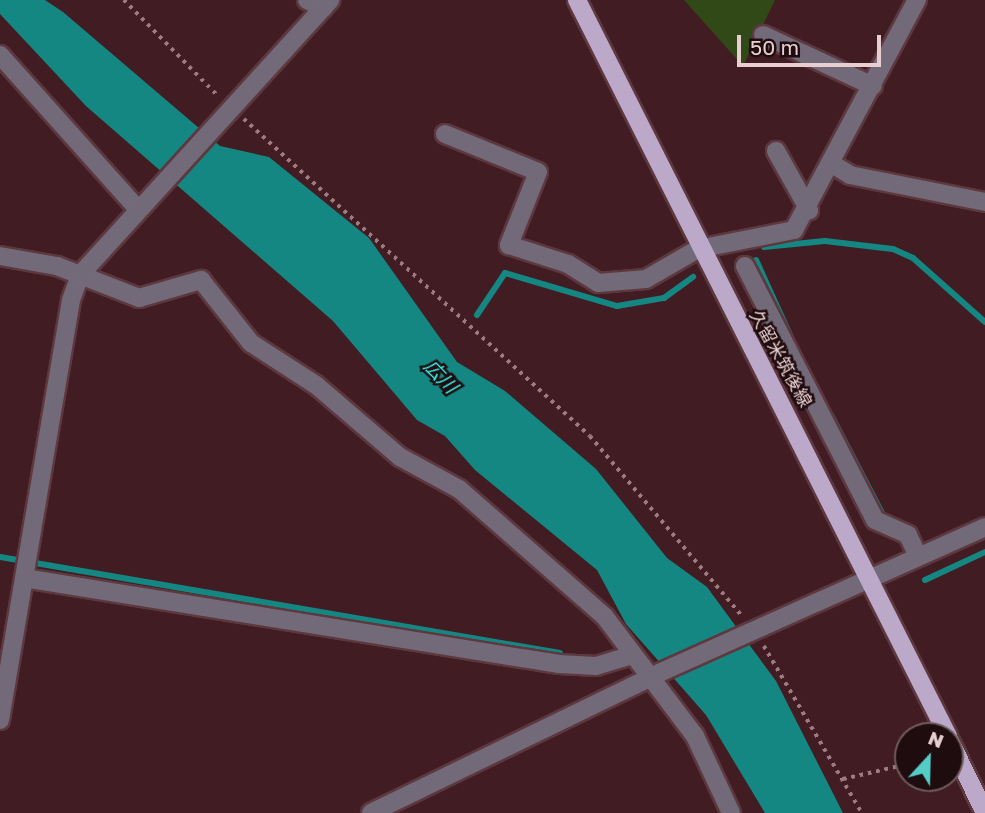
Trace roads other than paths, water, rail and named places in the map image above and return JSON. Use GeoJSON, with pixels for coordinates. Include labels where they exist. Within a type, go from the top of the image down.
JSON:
{"type":"FeatureCollection","features":[{"type":"Feature","properties":{"kind":"main road","name":"久留米筑後線"},"geometry":{"type":"LineString","coordinates":[[577,0],[698,249],[871,577],[941,722]]}},
{"type":"Feature","properties":{"kind":"main road"},"geometry":{"type":"LineString","coordinates":[[964,770],[985,813]]}},
{"type":"Feature","properties":{"kind":"street"},"geometry":{"type":"LineString","coordinates":[[445,134],[538,172],[509,245],[568,264],[598,282],[626,284],[698,249],[794,230],[809,210],[914,6],[896,0]]}},
{"type":"Feature","properties":{"kind":"street"},"geometry":{"type":"LineString","coordinates":[[0,720],[80,275],[137,208],[230,110],[320,3]]}},
{"type":"Feature","properties":{"kind":"street"},"geometry":{"type":"LineString","coordinates":[[763,35],[873,86]]}},
{"type":"Feature","properties":{"kind":"street"},"geometry":{"type":"LineString","coordinates":[[0,55],[137,208]]}},
{"type":"Feature","properties":{"kind":"street"},"geometry":{"type":"LineString","coordinates":[[776,151],[809,210]]}},
{"type":"Feature","properties":{"kind":"street"},"geometry":{"type":"LineString","coordinates":[[832,164],[850,175],[985,202]]}},
{"type":"Feature","properties":{"kind":"street"},"geometry":{"type":"LineString","coordinates":[[0,256],[80,275],[139,298],[201,280],[251,343],[316,385],[400,457],[459,489],[605,617],[634,655],[655,675],[695,736],[731,813]]}},
{"type":"Feature","properties":{"kind":"street"},"geometry":{"type":"LineString","coordinates":[[745,266],[874,520],[908,535],[918,556]]}},
{"type":"Feature","properties":{"kind":"street"},"geometry":{"type":"LineString","coordinates":[[371,813],[655,675],[985,527]]}},
{"type":"Feature","properties":{"kind":"street"},"geometry":{"type":"LineString","coordinates":[[25,574],[559,664],[596,666],[634,655]]}},
{"type":"Feature","properties":{"kind":"water","name":"広川"},"geometry":{"type":"Polygon","coordinates":[[[0,0],[45,0],[63,12],[220,146],[269,157],[369,238],[457,362],[505,391],[596,469],[667,558],[707,587],[776,681],[843,813],[765,813],[706,715],[626,624],[597,570],[475,470],[445,436],[417,420],[333,321],[86,106],[0,14],[0,0]]]}},
{"type":"Feature","properties":{"kind":"waterway"},"geometry":{"type":"LineString","coordinates":[[764,247],[825,241],[893,249],[913,258],[985,322]]}},
{"type":"Feature","properties":{"kind":"waterway"},"geometry":{"type":"LineString","coordinates":[[756,260],[791,337]]}},
{"type":"Feature","properties":{"kind":"waterway"},"geometry":{"type":"LineString","coordinates":[[477,315],[505,273],[617,306],[664,298],[693,277]]}},
{"type":"Feature","properties":{"kind":"waterway"},"geometry":{"type":"LineString","coordinates":[[831,415],[882,513]]}},
{"type":"Feature","properties":{"kind":"waterway"},"geometry":{"type":"LineString","coordinates":[[925,580],[985,552]]}},
{"type":"Feature","properties":{"kind":"waterway"},"geometry":{"type":"LineString","coordinates":[[0,557],[560,653]]}}]}
